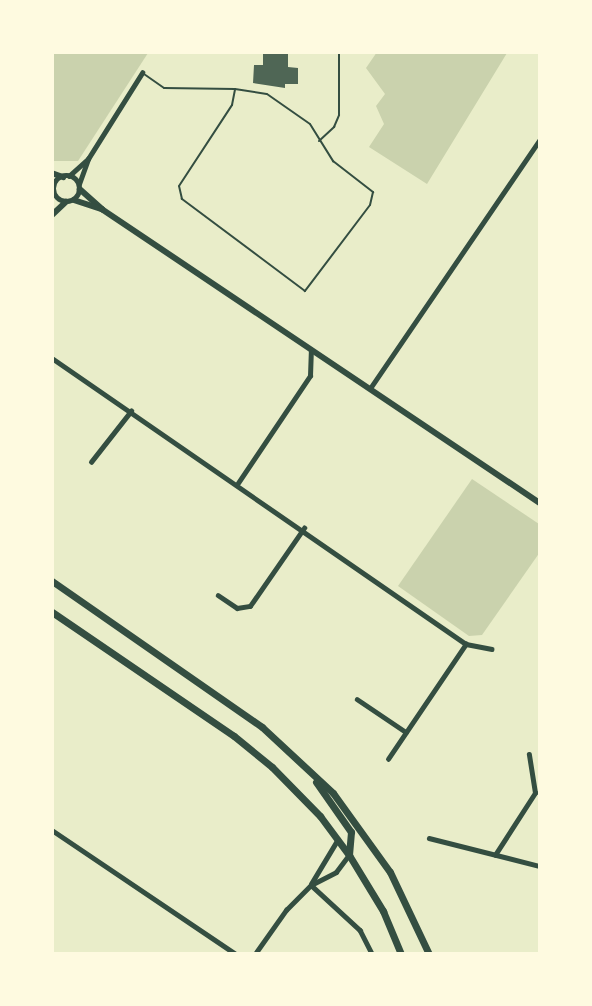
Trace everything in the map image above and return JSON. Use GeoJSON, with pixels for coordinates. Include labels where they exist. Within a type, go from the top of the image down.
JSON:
{"type":"FeatureCollection","features":[{"type":"Feature","properties":{"kind":"highway"},"geometry":{"type":"LineString","coordinates":[[52,581],[250,718],[333,793],[374,846],[405,898],[429,954]]}},
{"type":"Feature","properties":{"kind":"highway"},"geometry":{"type":"LineString","coordinates":[[52,612],[234,736],[298,793],[338,839],[349,855],[383,911],[402,954]]}},
{"type":"Feature","properties":{"kind":"highway"},"geometry":{"type":"LineString","coordinates":[[300,762],[351,832],[349,855]]}},
{"type":"Feature","properties":{"kind":"street"},"geometry":{"type":"LineString","coordinates":[[74,200],[88,159],[142,73]]}},
{"type":"Feature","properties":{"kind":"street"},"geometry":{"type":"LineString","coordinates":[[371,387],[540,139]]}},
{"type":"Feature","properties":{"kind":"street"},"geometry":{"type":"LineString","coordinates":[[66,202],[54,197],[53,186],[88,159]]}},
{"type":"Feature","properties":{"kind":"street"},"geometry":{"type":"LineString","coordinates":[[52,173],[66,176],[79,186],[102,210],[311,350],[371,387],[402,414],[540,503]]}},
{"type":"Feature","properties":{"kind":"street"},"geometry":{"type":"LineString","coordinates":[[52,215],[66,202],[74,200],[102,210]]}},
{"type":"Feature","properties":{"kind":"street"},"geometry":{"type":"LineString","coordinates":[[238,484],[314,366],[311,350]]}},
{"type":"Feature","properties":{"kind":"street"},"geometry":{"type":"LineString","coordinates":[[52,358],[304,528],[466,644],[492,649]]}},
{"type":"Feature","properties":{"kind":"street"},"geometry":{"type":"LineString","coordinates":[[91,462],[131,411]]}},
{"type":"Feature","properties":{"kind":"street"},"geometry":{"type":"LineString","coordinates":[[218,595],[237,608],[250,606],[304,528]]}},
{"type":"Feature","properties":{"kind":"street"},"geometry":{"type":"LineString","coordinates":[[388,759],[466,644]]}},
{"type":"Feature","properties":{"kind":"street"},"geometry":{"type":"LineString","coordinates":[[357,699],[406,732]]}},
{"type":"Feature","properties":{"kind":"street"},"geometry":{"type":"LineString","coordinates":[[495,855],[535,793],[529,754]]}},
{"type":"Feature","properties":{"kind":"street"},"geometry":{"type":"LineString","coordinates":[[52,830],[236,954]]}},
{"type":"Feature","properties":{"kind":"street"},"geometry":{"type":"LineString","coordinates":[[429,838],[540,866]]}},
{"type":"Feature","properties":{"kind":"street"},"geometry":{"type":"LineString","coordinates":[[255,954],[286,910],[311,885],[338,839]]}},
{"type":"Feature","properties":{"kind":"street"},"geometry":{"type":"LineString","coordinates":[[311,885],[336,872],[349,855]]}},
{"type":"Feature","properties":{"kind":"street"},"geometry":{"type":"LineString","coordinates":[[311,885],[360,930],[372,954]]}},
{"type":"Feature","properties":{"kind":"lane"},"geometry":{"type":"LineString","coordinates":[[319,142],[334,127],[339,114],[339,52]]}},
{"type":"Feature","properties":{"kind":"lane"},"geometry":{"type":"LineString","coordinates":[[142,73],[164,88],[235,89],[267,94],[288,105],[310,124],[319,142],[333,162],[373,192],[370,205],[305,291],[182,199],[179,186],[232,105],[235,89]]}},
{"type":"Feature","properties":{"kind":"green space"},"geometry":{"type":"Polygon","coordinates":[[[53,52],[148,53],[78,161],[53,161],[53,52]]]}},
{"type":"Feature","properties":{"kind":"green space"},"geometry":{"type":"Polygon","coordinates":[[[377,52],[507,53],[427,184],[369,147],[384,124],[376,106],[385,94],[366,68],[377,52]]]}},
{"type":"Feature","properties":{"kind":"green space"},"geometry":{"type":"Polygon","coordinates":[[[472,479],[539,524],[540,552],[482,635],[469,636],[398,586],[472,479]]]}},
{"type":"Feature","properties":{"kind":"building"},"geometry":{"type":"Polygon","coordinates":[[[263,52],[288,52],[288,67],[298,68],[298,84],[285,84],[285,88],[253,83],[254,65],[263,65],[263,52]]]}}]}
